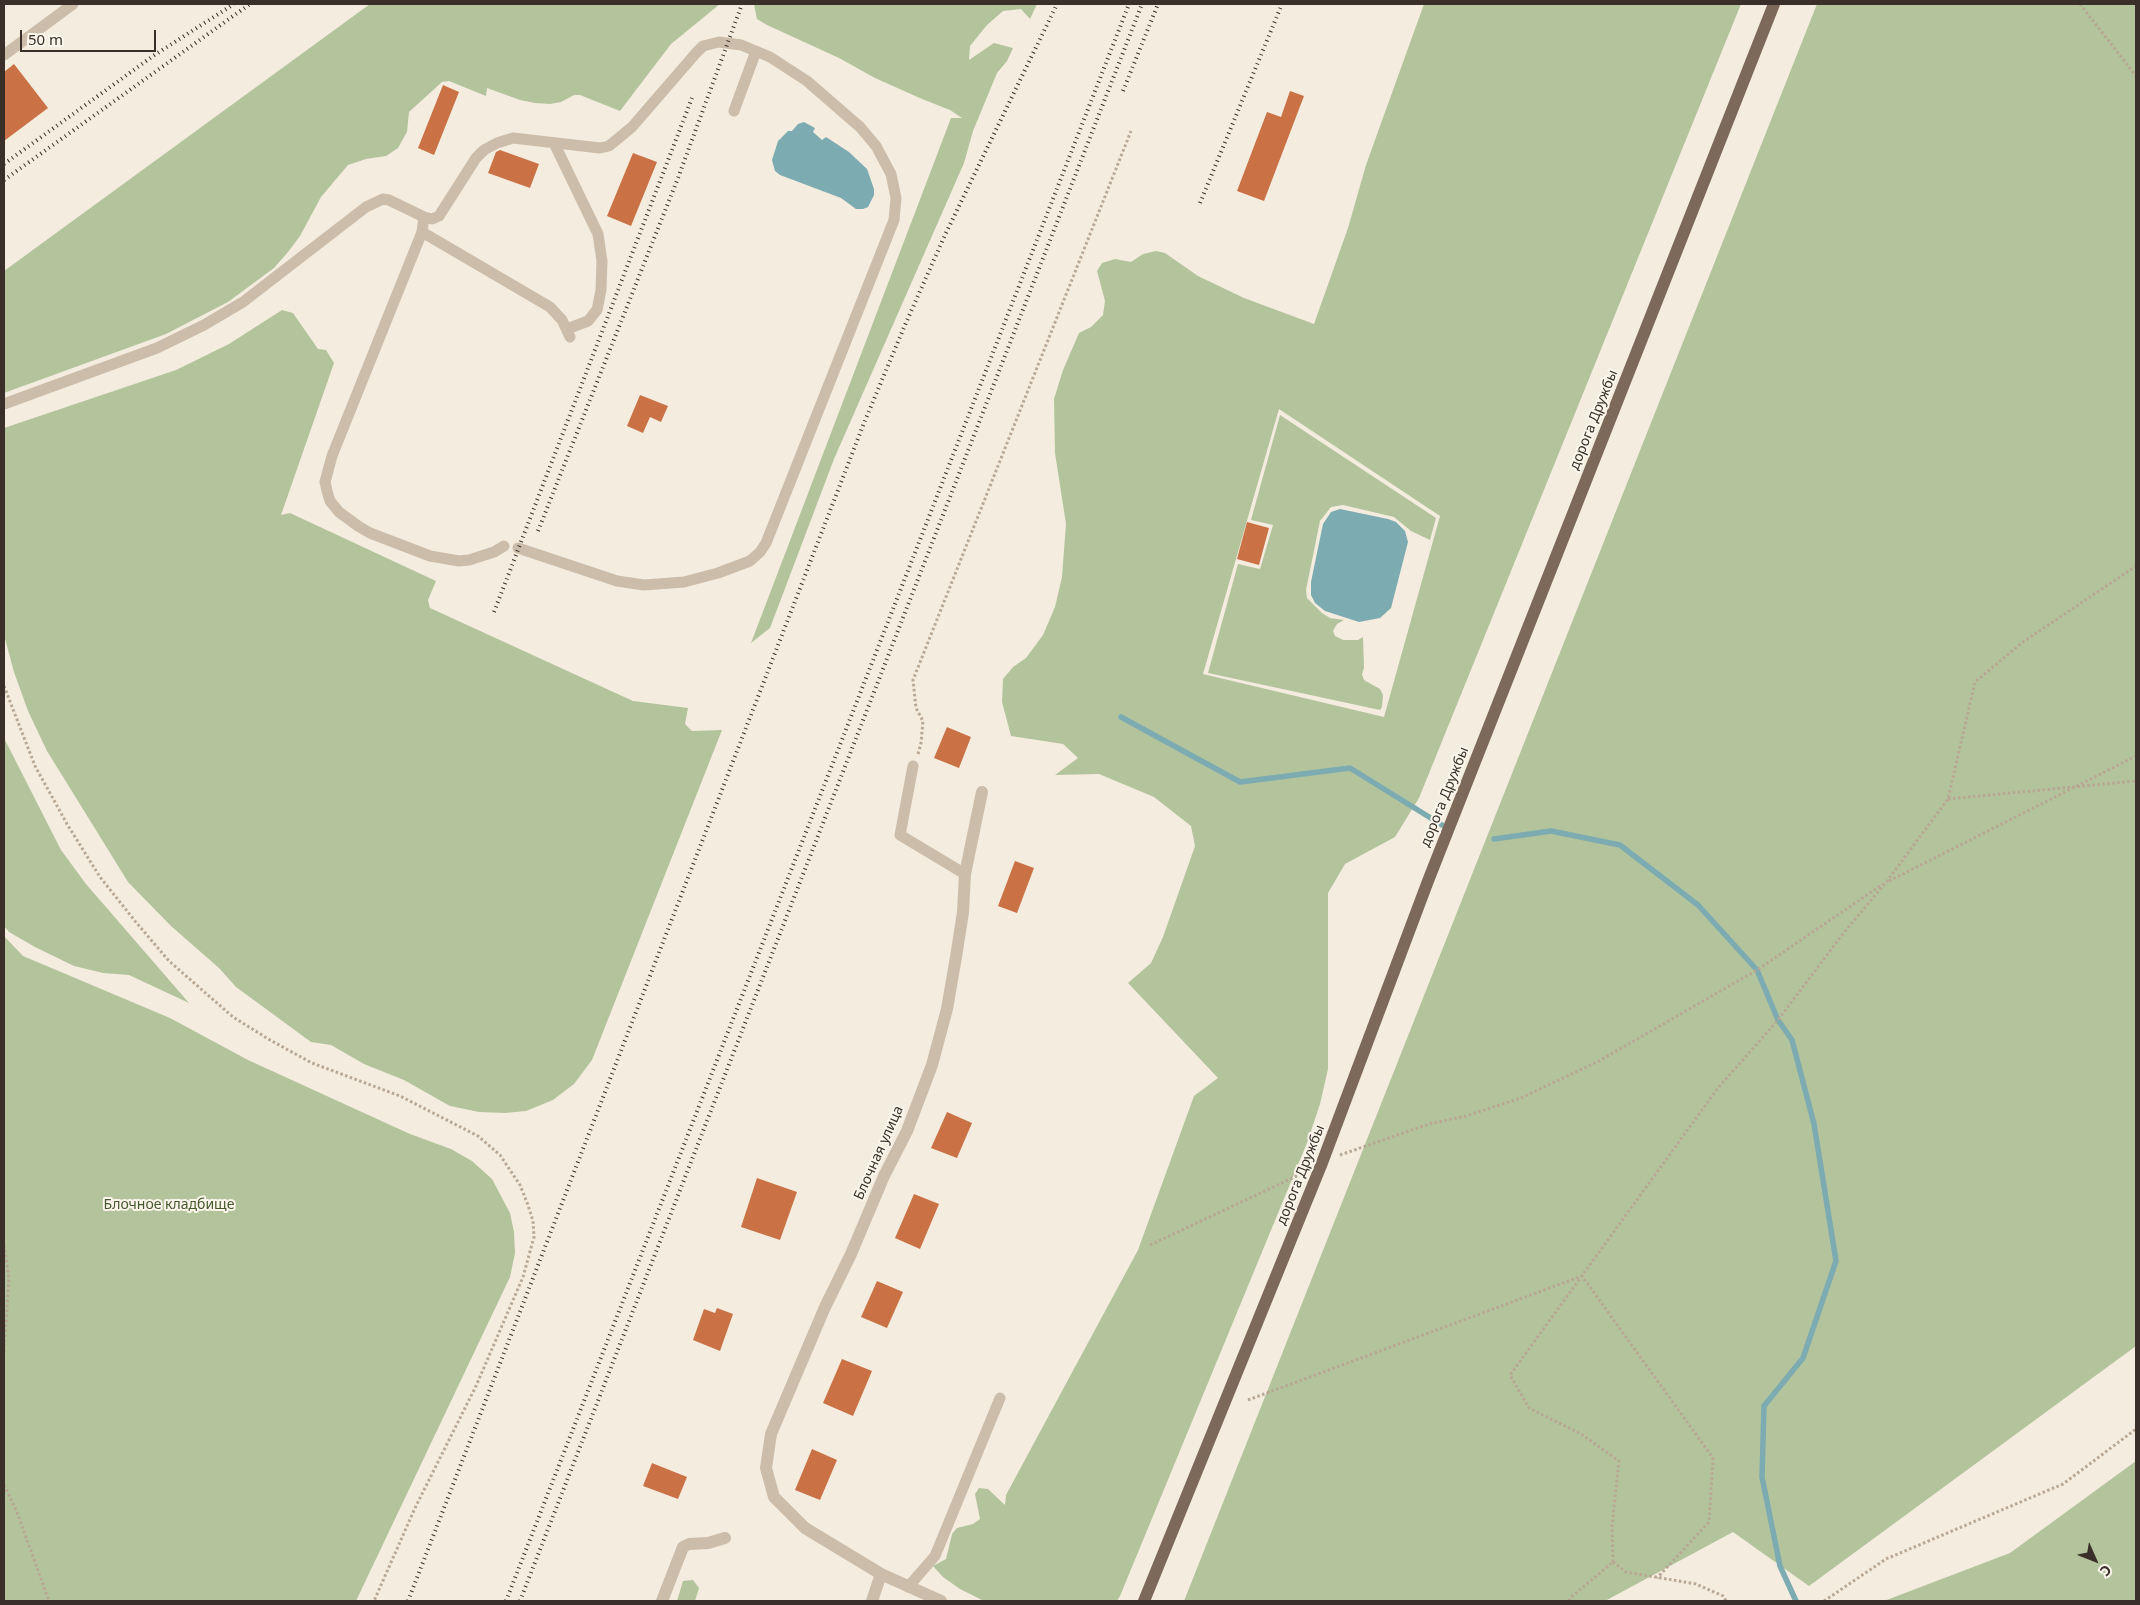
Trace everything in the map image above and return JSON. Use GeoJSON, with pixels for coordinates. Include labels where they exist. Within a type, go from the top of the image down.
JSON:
{"type":"FeatureCollection","features":[{"type":"Feature","properties":{"kind":"main road","name":"дорога Дружбы"},"geometry":{"type":"LineString","coordinates":[[1144,1601],[1322,1163],[1428,881],[1774,4]]}},
{"type":"Feature","properties":{"kind":"street","name":"Блочная улица"},"geometry":{"type":"LineString","coordinates":[[941,1601],[881,1574],[804,1528],[774,1498],[766,1468],[770,1434],[884,1176],[907,1131],[932,1065],[947,1010],[956,957],[965,874],[982,792]]}},
{"type":"Feature","properties":{"kind":"street"},"geometry":{"type":"LineString","coordinates":[[662,1601],[683,1547],[689,1544],[708,1543],[725,1538]]}},
{"type":"Feature","properties":{"kind":"street"},"geometry":{"type":"LineString","coordinates":[[872,1601],[881,1574]]}},
{"type":"Feature","properties":{"kind":"lane"},"geometry":{"type":"LineString","coordinates":[[4,55],[74,4]]}},
{"type":"Feature","properties":{"kind":"lane"},"geometry":{"type":"LineString","coordinates":[[4,404],[157,348],[204,325],[243,302],[375,202],[389,200],[424,217],[432,219],[439,216],[476,158],[484,150],[497,142],[513,138],[600,148],[616,141],[632,127],[703,46],[719,42],[741,45],[756,51],[795,72],[860,127],[882,154],[891,174],[896,198],[894,220],[886,243],[766,543],[750,561],[731,569],[684,582],[658,585],[617,581],[518,548]]}},
{"type":"Feature","properties":{"kind":"lane"},"geometry":{"type":"LineString","coordinates":[[734,111],[756,51]]}},
{"type":"Feature","properties":{"kind":"lane"},"geometry":{"type":"LineString","coordinates":[[422,232],[550,307],[568,333],[588,320],[597,310],[601,290],[602,261],[598,234],[554,143]]}},
{"type":"Feature","properties":{"kind":"lane"},"geometry":{"type":"LineString","coordinates":[[424,217],[422,232],[332,456],[325,482],[327,491],[330,501],[339,512],[358,526],[370,533],[430,556],[459,561],[469,560],[494,552],[504,546]]}},
{"type":"Feature","properties":{"kind":"lane"},"geometry":{"type":"LineString","coordinates":[[913,766],[900,835],[965,874]]}},
{"type":"Feature","properties":{"kind":"lane"},"geometry":{"type":"LineString","coordinates":[[908,1587],[935,1556],[1000,1398]]}},
{"type":"Feature","properties":{"kind":"path"},"geometry":{"type":"LineString","coordinates":[[2080,4],[2136,76]]}},
{"type":"Feature","properties":{"kind":"path"},"geometry":{"type":"LineString","coordinates":[[913,766],[921,742],[923,721],[916,708],[913,680],[1130,131]]}},
{"type":"Feature","properties":{"kind":"path"},"geometry":{"type":"LineString","coordinates":[[1613,1562],[1612,1526],[1619,1461],[1581,1434],[1529,1408],[1510,1375],[1718,1088],[1778,1020],[1842,935],[1888,881],[1948,799],[1975,682],[2023,642],[2136,566]]}},
{"type":"Feature","properties":{"kind":"path"},"geometry":{"type":"LineString","coordinates":[[4,686],[35,766],[68,824],[100,877],[170,961],[233,1017],[270,1040],[312,1063],[400,1096],[478,1136],[500,1154],[520,1185],[533,1221],[534,1237],[523,1277],[476,1386],[419,1500],[374,1601]]}},
{"type":"Feature","properties":{"kind":"path"},"geometry":{"type":"LineString","coordinates":[[1150,1245],[1347,1152],[1429,1124],[1466,1116],[1521,1098],[1599,1060],[1757,970],[1888,881],[2136,756]]}},
{"type":"Feature","properties":{"kind":"path"},"geometry":{"type":"LineString","coordinates":[[1948,799],[2136,781]]}},
{"type":"Feature","properties":{"kind":"path"},"geometry":{"type":"LineString","coordinates":[[4,1245],[9,1278],[4,1353]]}},
{"type":"Feature","properties":{"kind":"path"},"geometry":{"type":"LineString","coordinates":[[1248,1400],[1582,1276]]}},
{"type":"Feature","properties":{"kind":"path"},"geometry":{"type":"LineString","coordinates":[[1582,1276],[1713,1458],[1709,1522],[1657,1578]]}},
{"type":"Feature","properties":{"kind":"path"},"geometry":{"type":"LineString","coordinates":[[1824,1601],[1886,1560],[2063,1484],[2136,1429]]}},
{"type":"Feature","properties":{"kind":"path"},"geometry":{"type":"LineString","coordinates":[[4,1485],[17,1512],[49,1601]]}},
{"type":"Feature","properties":{"kind":"path"},"geometry":{"type":"LineString","coordinates":[[1613,1562],[1626,1572],[1696,1584],[1723,1596],[1726,1601]]}},
{"type":"Feature","properties":{"kind":"path"},"geometry":{"type":"LineString","coordinates":[[1569,1601],[1570,1598],[1613,1562]]}},
{"type":"Feature","properties":{"kind":"green space"},"geometry":{"type":"Polygon","coordinates":[[[370,4],[720,4],[671,44],[620,111],[580,95],[574,95],[561,102],[550,104],[535,103],[520,100],[487,88],[486,96],[449,81],[442,82],[409,112],[407,132],[398,148],[386,156],[366,159],[348,165],[321,197],[300,236],[274,268],[228,302],[166,334],[4,393],[4,271],[370,4]]]}},
{"type":"Feature","properties":{"kind":"green space"},"geometry":{"type":"Polygon","coordinates":[[[754,4],[1037,4],[1030,19],[1021,9],[1003,11],[987,25],[970,46],[969,60],[994,43],[1013,48],[1007,61],[997,73],[973,131],[964,163],[834,459],[770,628],[751,643],[951,118],[962,118],[950,110],[875,78],[839,58],[767,25],[757,19],[754,4]]]}},
{"type":"Feature","properties":{"kind":"green space"},"geometry":{"type":"Polygon","coordinates":[[[1424,4],[1741,4],[1419,798],[1395,837],[1345,864],[1328,893],[1328,1069],[1320,1104],[1307,1143],[1120,1596],[1117,1601],[984,1601],[960,1589],[943,1577],[933,1566],[946,1559],[952,1534],[957,1528],[973,1524],[980,1519],[975,1494],[979,1488],[988,1489],[1005,1505],[1006,1495],[1138,1250],[1194,1096],[1218,1078],[1128,983],[1151,963],[1163,937],[1195,846],[1191,826],[1154,797],[1099,774],[1055,775],[1078,758],[1063,744],[1011,736],[1002,702],[1003,679],[1013,667],[1026,658],[1043,635],[1055,607],[1062,577],[1066,524],[1055,453],[1054,399],[1063,370],[1079,333],[1091,327],[1103,315],[1105,301],[1097,271],[1102,263],[1115,259],[1131,262],[1143,254],[1156,251],[1165,253],[1198,276],[1244,298],[1314,324],[1348,228],[1366,165],[1424,4]],[[1279,409],[1203,674],[1384,717],[1440,516],[1279,409]]]}},
{"type":"Feature","properties":{"kind":"green space"},"geometry":{"type":"Polygon","coordinates":[[[1817,4],[2136,4],[2136,1346],[1809,1586],[1733,1532],[1605,1601],[1184,1601],[1817,4]]]}},
{"type":"Feature","properties":{"kind":"green space"},"geometry":{"type":"Polygon","coordinates":[[[282,310],[293,313],[318,349],[326,350],[334,363],[281,515],[290,513],[436,581],[428,600],[430,608],[633,701],[688,708],[685,724],[692,731],[722,730],[592,1060],[574,1084],[553,1100],[526,1111],[505,1113],[479,1112],[450,1106],[404,1080],[364,1064],[331,1045],[311,1042],[236,987],[219,968],[171,926],[128,882],[47,751],[28,711],[14,672],[4,635],[4,428],[176,370],[229,344],[282,310]]]}},
{"type":"Feature","properties":{"kind":"green space"},"geometry":{"type":"Polygon","coordinates":[[[1280,415],[1436,518],[1430,540],[1411,531],[1394,517],[1343,505],[1331,507],[1320,521],[1306,590],[1307,598],[1330,618],[1344,620],[1337,624],[1333,631],[1335,636],[1343,640],[1358,640],[1363,637],[1364,668],[1362,674],[1364,680],[1380,689],[1383,695],[1380,710],[1208,673],[1238,564],[1260,569],[1273,525],[1251,520],[1280,415]]]}},
{"type":"Feature","properties":{"kind":"green space"},"geometry":{"type":"Polygon","coordinates":[[[4,738],[61,850],[86,884],[189,1003],[129,975],[103,973],[74,966],[35,947],[9,932],[4,926],[4,738]]]}},
{"type":"Feature","properties":{"kind":"green space","name":"Блочное кладбище"},"geometry":{"type":"Polygon","coordinates":[[[4,936],[23,956],[170,1018],[248,1060],[410,1134],[451,1149],[472,1161],[492,1179],[510,1213],[514,1232],[515,1253],[510,1277],[356,1601],[4,1601],[4,936]]]}},
{"type":"Feature","properties":{"kind":"green space"},"geometry":{"type":"Polygon","coordinates":[[[2136,1461],[2136,1601],[1884,1601],[2010,1553],[2136,1461]]]}},
{"type":"Feature","properties":{"kind":"green space"},"geometry":{"type":"Polygon","coordinates":[[[693,1580],[699,1588],[695,1601],[677,1601],[683,1581],[693,1580]]]}},
{"type":"Feature","properties":{"kind":"water"},"geometry":{"type":"Polygon","coordinates":[[[804,122],[815,128],[813,132],[822,140],[826,137],[849,152],[867,169],[874,189],[874,195],[868,207],[856,209],[841,198],[780,175],[775,171],[772,160],[778,141],[788,131],[792,131],[798,124],[804,122]]]}},
{"type":"Feature","properties":{"kind":"water"},"geometry":{"type":"Polygon","coordinates":[[[1340,509],[1388,519],[1396,522],[1405,531],[1408,542],[1391,608],[1380,618],[1359,622],[1325,611],[1315,603],[1311,595],[1311,582],[1323,524],[1331,512],[1340,509]]]}},
{"type":"Feature","properties":{"kind":"building"},"geometry":{"type":"Polygon","coordinates":[[[14,64],[48,108],[4,141],[4,72],[14,64]]]}},
{"type":"Feature","properties":{"kind":"building"},"geometry":{"type":"Polygon","coordinates":[[[443,85],[459,92],[434,155],[418,148],[443,85]]]}},
{"type":"Feature","properties":{"kind":"building"},"geometry":{"type":"Polygon","coordinates":[[[1290,91],[1304,96],[1264,201],[1237,191],[1267,112],[1281,117],[1290,91]]]}},
{"type":"Feature","properties":{"kind":"building"},"geometry":{"type":"Polygon","coordinates":[[[500,150],[539,164],[530,188],[488,173],[496,152],[500,150]]]}},
{"type":"Feature","properties":{"kind":"building"},"geometry":{"type":"Polygon","coordinates":[[[633,153],[657,162],[631,226],[607,216],[633,153]]]}},
{"type":"Feature","properties":{"kind":"building"},"geometry":{"type":"Polygon","coordinates":[[[640,395],[668,406],[661,422],[650,417],[643,433],[627,426],[640,395]]]}},
{"type":"Feature","properties":{"kind":"building"},"geometry":{"type":"Polygon","coordinates":[[[1247,522],[1269,528],[1259,565],[1237,559],[1247,522]]]}},
{"type":"Feature","properties":{"kind":"building"},"geometry":{"type":"Polygon","coordinates":[[[947,727],[971,737],[959,768],[934,758],[947,727]]]}},
{"type":"Feature","properties":{"kind":"building"},"geometry":{"type":"Polygon","coordinates":[[[1015,861],[1034,868],[1017,913],[998,906],[1015,861]]]}},
{"type":"Feature","properties":{"kind":"building"},"geometry":{"type":"Polygon","coordinates":[[[947,1112],[972,1123],[957,1158],[931,1148],[947,1112]]]}},
{"type":"Feature","properties":{"kind":"building"},"geometry":{"type":"Polygon","coordinates":[[[757,1178],[797,1192],[780,1240],[741,1227],[757,1178]]]}},
{"type":"Feature","properties":{"kind":"building"},"geometry":{"type":"Polygon","coordinates":[[[914,1194],[939,1204],[920,1249],[895,1238],[914,1194]]]}},
{"type":"Feature","properties":{"kind":"building"},"geometry":{"type":"Polygon","coordinates":[[[877,1281],[903,1292],[887,1328],[861,1317],[877,1281]]]}},
{"type":"Feature","properties":{"kind":"building"},"geometry":{"type":"Polygon","coordinates":[[[717,1308],[733,1314],[720,1351],[693,1340],[704,1309],[715,1313],[717,1308]]]}},
{"type":"Feature","properties":{"kind":"building"},"geometry":{"type":"Polygon","coordinates":[[[842,1359],[872,1371],[853,1416],[823,1403],[842,1359]]]}},
{"type":"Feature","properties":{"kind":"building"},"geometry":{"type":"Polygon","coordinates":[[[812,1449],[837,1460],[820,1500],[795,1490],[812,1449]]]}},
{"type":"Feature","properties":{"kind":"building"},"geometry":{"type":"Polygon","coordinates":[[[652,1463],[687,1477],[678,1499],[643,1486],[652,1463]]]}},
{"type":"Feature","properties":{"kind":"waterway"},"geometry":{"type":"LineString","coordinates":[[1121,717],[1240,782],[1350,768],[1442,825]]}},
{"type":"Feature","properties":{"kind":"waterway"},"geometry":{"type":"LineString","coordinates":[[1494,839],[1551,831],[1620,845],[1698,905],[1757,970],[1778,1020],[1792,1040],[1814,1124],[1836,1261],[1803,1358],[1764,1406],[1762,1477],[1780,1566],[1796,1601]]}},
{"type":"Feature","properties":{"kind":"railway"},"geometry":{"type":"LineString","coordinates":[[4,164],[153,56],[234,4]]}},
{"type":"Feature","properties":{"kind":"railway"},"geometry":{"type":"LineString","coordinates":[[4,180],[250,4]]}},
{"type":"Feature","properties":{"kind":"railway"},"geometry":{"type":"LineString","coordinates":[[538,531],[678,178],[742,4]]}},
{"type":"Feature","properties":{"kind":"railway"},"geometry":{"type":"LineString","coordinates":[[408,1601],[864,423],[945,235],[1057,4]]}},
{"type":"Feature","properties":{"kind":"railway"},"geometry":{"type":"LineString","coordinates":[[506,1601],[1129,4]]}},
{"type":"Feature","properties":{"kind":"railway"},"geometry":{"type":"LineString","coordinates":[[520,1601],[1142,4]]}},
{"type":"Feature","properties":{"kind":"railway"},"geometry":{"type":"LineString","coordinates":[[1123,91],[1158,4]]}},
{"type":"Feature","properties":{"kind":"railway"},"geometry":{"type":"LineString","coordinates":[[1200,203],[1282,4]]}},
{"type":"Feature","properties":{"kind":"railway"},"geometry":{"type":"LineString","coordinates":[[494,612],[692,98]]}}]}
